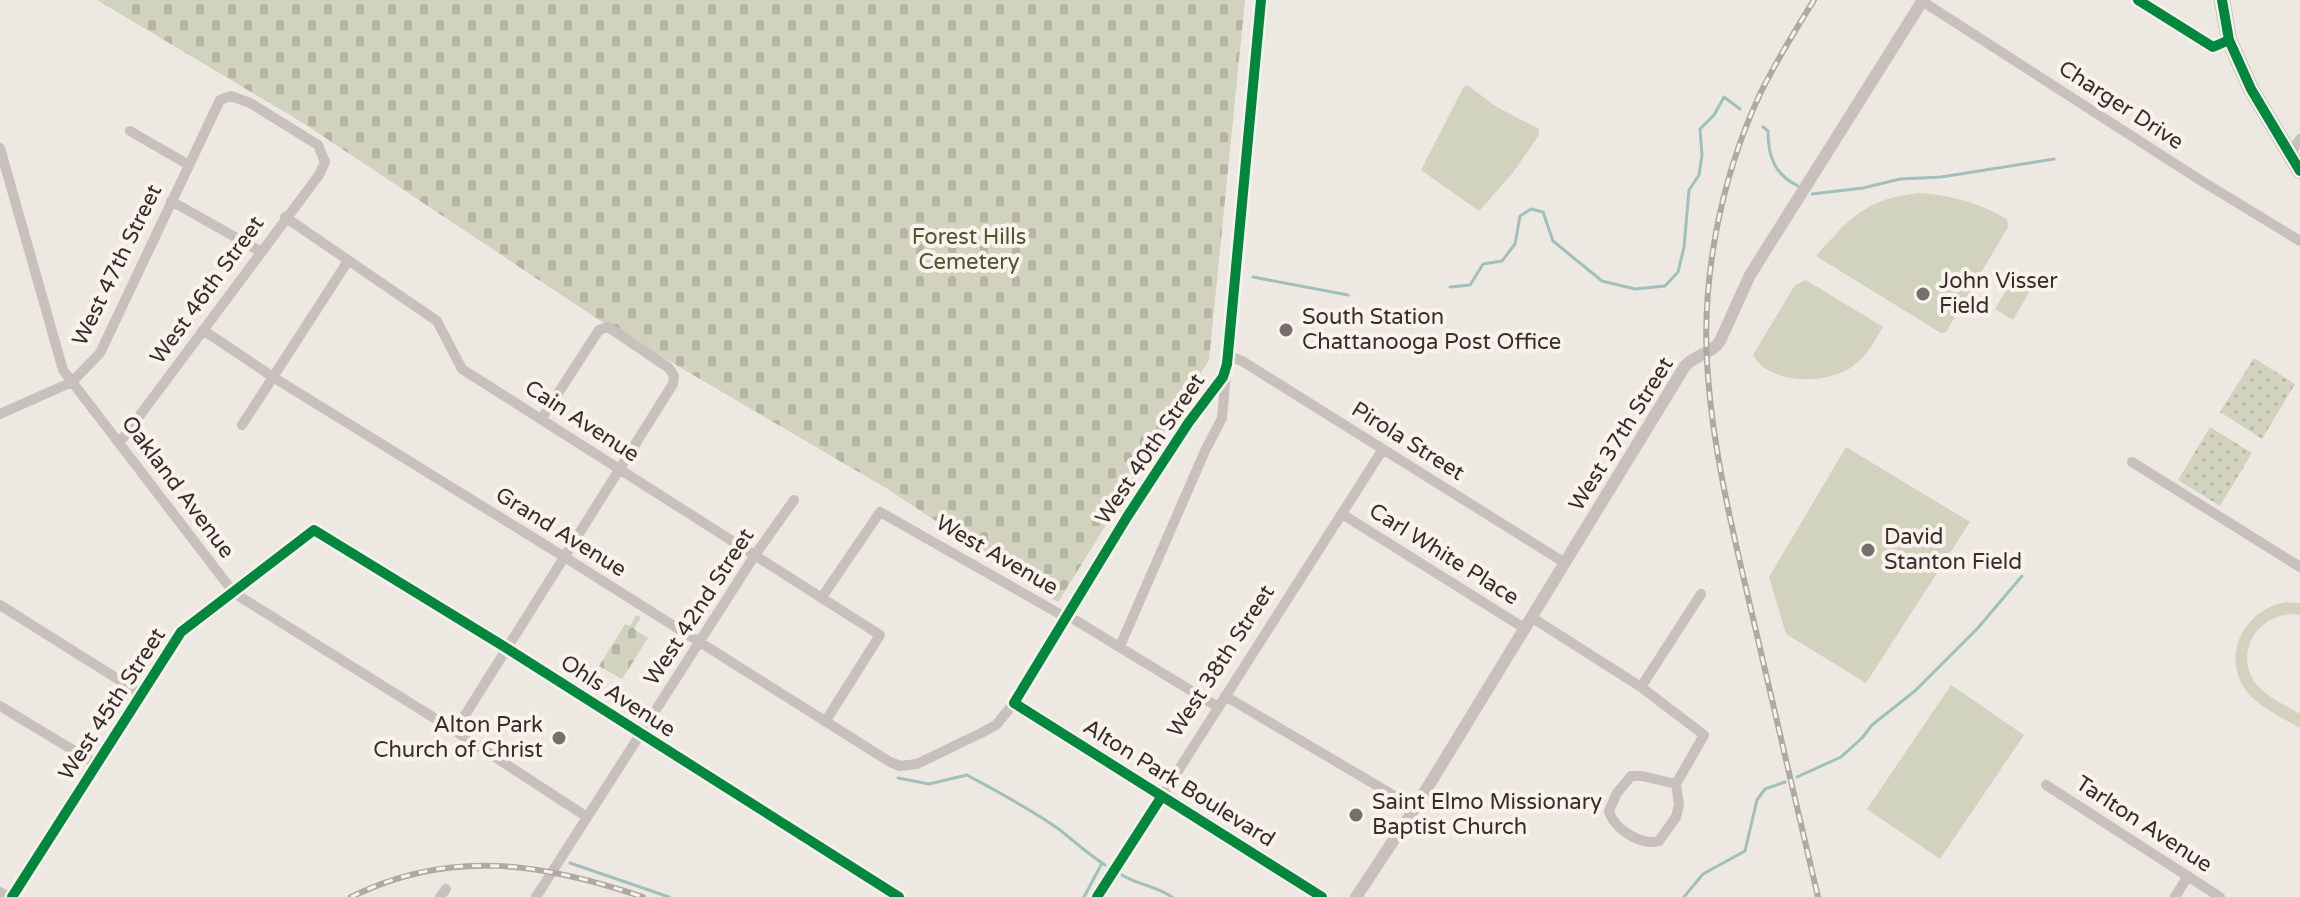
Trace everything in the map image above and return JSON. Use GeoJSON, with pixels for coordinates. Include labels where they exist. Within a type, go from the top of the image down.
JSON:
{"type":"FeatureCollection","features":[{"type":"Feature","properties":{"kind":"main road","name":"West 40th Street"},"geometry":{"type":"LineString","coordinates":[[1014,703],[1181,434],[1223,377],[1228,360],[1261,0]]}},
{"type":"Feature","properties":{"kind":"main road"},"geometry":{"type":"LineString","coordinates":[[2138,0],[2213,47],[2229,40]]}},
{"type":"Feature","properties":{"kind":"main road"},"geometry":{"type":"LineString","coordinates":[[2222,0],[2229,40],[2251,89],[2300,171]]}},
{"type":"Feature","properties":{"kind":"main road","name":"Alton Park Boulevard"},"geometry":{"type":"LineString","coordinates":[[1014,703],[1322,897]]}},
{"type":"Feature","properties":{"kind":"main road","name":"West 38th Street"},"geometry":{"type":"LineString","coordinates":[[1097,897],[1162,796]]}},
{"type":"Feature","properties":{"kind":"street","name":"Charger Drive"},"geometry":{"type":"LineString","coordinates":[[1923,1],[2193,176],[2300,241]]}},
{"type":"Feature","properties":{"kind":"street","name":"West 37th Street"},"geometry":{"type":"LineString","coordinates":[[1356,897],[1415,808],[1685,366],[1693,358],[1714,350],[1720,341],[1750,275],[1923,1]]}},
{"type":"Feature","properties":{"kind":"street","name":"West 46th Street"},"geometry":{"type":"LineString","coordinates":[[120,442],[319,175],[325,162],[318,145],[250,103],[231,96]]}},
{"type":"Feature","properties":{"kind":"street","name":"West 47th Street"},"geometry":{"type":"LineString","coordinates":[[0,414],[72,382],[100,353],[220,100],[231,96]]}},
{"type":"Feature","properties":{"kind":"street"},"geometry":{"type":"LineString","coordinates":[[130,131],[189,165]]}},
{"type":"Feature","properties":{"kind":"street"},"geometry":{"type":"LineString","coordinates":[[2290,154],[2300,139]]}},
{"type":"Feature","properties":{"kind":"street","name":"Oakland Avenue"},"geometry":{"type":"LineString","coordinates":[[0,148],[63,370],[234,593],[587,817]]}},
{"type":"Feature","properties":{"kind":"street"},"geometry":{"type":"LineString","coordinates":[[171,201],[260,251]]}},
{"type":"Feature","properties":{"kind":"street","name":"Cain Avenue"},"geometry":{"type":"LineString","coordinates":[[285,217],[437,321],[462,369],[880,635],[825,722]]}},
{"type":"Feature","properties":{"kind":"street"},"geometry":{"type":"LineString","coordinates":[[242,425],[348,261]]}},
{"type":"Feature","properties":{"kind":"street"},"geometry":{"type":"LineString","coordinates":[[455,731],[621,470],[673,384],[674,376],[669,368],[608,327],[599,330],[542,418]]}},
{"type":"Feature","properties":{"kind":"street","name":"Grand Avenue"},"geometry":{"type":"LineString","coordinates":[[203,330],[273,377],[900,766]]}},
{"type":"Feature","properties":{"kind":"street","name":"Pirola Street"},"geometry":{"type":"LineString","coordinates":[[1228,360],[1242,361],[1565,563]]}},
{"type":"Feature","properties":{"kind":"street"},"geometry":{"type":"LineString","coordinates":[[1120,646],[1222,418],[1228,360]]}},
{"type":"Feature","properties":{"kind":"street","name":"West 38th Street"},"geometry":{"type":"LineString","coordinates":[[1162,796],[1383,449]]}},
{"type":"Feature","properties":{"kind":"street"},"geometry":{"type":"LineString","coordinates":[[2132,462],[2300,567]]}},
{"type":"Feature","properties":{"kind":"street","name":"West 42nd Street"},"geometry":{"type":"LineString","coordinates":[[536,897],[755,555],[794,500]]}},
{"type":"Feature","properties":{"kind":"street","name":"West Avenue"},"geometry":{"type":"LineString","coordinates":[[822,597],[880,512],[1120,646],[1218,707]]}},
{"type":"Feature","properties":{"kind":"street","name":"Carl White Place"},"geometry":{"type":"LineString","coordinates":[[1342,514],[1641,687],[1704,735],[1676,784]]}},
{"type":"Feature","properties":{"kind":"street","name":"West 45th Street"},"geometry":{"type":"LineString","coordinates":[[10,897],[181,632],[314,530]]}},
{"type":"Feature","properties":{"kind":"street","name":"Ohls Avenue"},"geometry":{"type":"LineString","coordinates":[[314,530],[899,897]]}},
{"type":"Feature","properties":{"kind":"street"},"geometry":{"type":"LineString","coordinates":[[1641,687],[1701,594]]}},
{"type":"Feature","properties":{"kind":"street"},"geometry":{"type":"LineString","coordinates":[[0,605],[140,693]]}},
{"type":"Feature","properties":{"kind":"street"},"geometry":{"type":"LineString","coordinates":[[1225,696],[1415,808]]}},
{"type":"Feature","properties":{"kind":"street","name":"West 40th Street"},"geometry":{"type":"LineString","coordinates":[[900,766],[917,764],[996,725],[1014,703]]}},
{"type":"Feature","properties":{"kind":"street"},"geometry":{"type":"LineString","coordinates":[[0,706],[96,764]]}},
{"type":"Feature","properties":{"kind":"street"},"geometry":{"type":"LineString","coordinates":[[1631,776],[1676,784],[1679,805],[1676,817],[1659,841],[1649,844],[1612,821],[1609,811],[1617,793],[1631,776]]}},
{"type":"Feature","properties":{"kind":"street","name":"Tarlton Avenue"},"geometry":{"type":"LineString","coordinates":[[2046,785],[2220,897]]}},
{"type":"Feature","properties":{"kind":"street"},"geometry":{"type":"LineString","coordinates":[[2175,897],[2188,876]]}},
{"type":"Feature","properties":{"kind":"street"},"geometry":{"type":"LineString","coordinates":[[0,892],[10,897]]}},
{"type":"Feature","properties":{"kind":"green space","name":"Forest Hills Cemetery"},"geometry":{"type":"Polygon","coordinates":[[[97,0],[1245,0],[1209,360],[1058,602],[886,488],[599,320],[303,123],[97,0]]]}},
{"type":"Feature","properties":{"kind":"green space"},"geometry":{"type":"Polygon","coordinates":[[[1467,85],[1497,107],[1539,129],[1539,135],[1512,174],[1479,211],[1421,170],[1467,85]]]}},
{"type":"Feature","properties":{"kind":"green space","name":"John Visser Field"},"geometry":{"type":"Polygon","coordinates":[[[1919,193],[1964,201],[2007,219],[2008,227],[1946,332],[1941,333],[1816,256],[1860,212],[1885,200],[1919,193]]]}},
{"type":"Feature","properties":{"kind":"green space"},"geometry":{"type":"Polygon","coordinates":[[[2013,278],[2031,289],[2013,320],[1995,309],[2013,278]]]}},
{"type":"Feature","properties":{"kind":"green space"},"geometry":{"type":"Polygon","coordinates":[[[1806,280],[1883,327],[1857,363],[1828,377],[1785,377],[1761,365],[1753,355],[1795,285],[1806,280]]]}},
{"type":"Feature","properties":{"kind":"green space"},"geometry":{"type":"Polygon","coordinates":[[[2254,358],[2295,384],[2262,439],[2220,412],[2254,358]]]}},
{"type":"Feature","properties":{"kind":"green space"},"geometry":{"type":"Polygon","coordinates":[[[2210,427],[2252,453],[2220,506],[2178,480],[2210,427]]]}},
{"type":"Feature","properties":{"kind":"green space","name":"David Stanton Field"},"geometry":{"type":"Polygon","coordinates":[[[1846,447],[1970,522],[1866,683],[1786,634],[1769,577],[1846,447]]]}},
{"type":"Feature","properties":{"kind":"green space"},"geometry":{"type":"Polygon","coordinates":[[[2286,602],[2300,603],[2300,615],[2275,618],[2264,624],[2250,644],[2248,668],[2263,691],[2300,714],[2300,728],[2253,698],[2240,679],[2236,665],[2236,650],[2248,624],[2271,606],[2286,602]]]}},
{"type":"Feature","properties":{"kind":"green space"},"geometry":{"type":"Polygon","coordinates":[[[636,615],[641,617],[634,629],[648,638],[622,679],[599,666],[625,624],[630,626],[636,615]]]}},
{"type":"Feature","properties":{"kind":"green space"},"geometry":{"type":"Polygon","coordinates":[[[1951,685],[2024,735],[1940,859],[1867,809],[1951,685]]]}},
{"type":"Feature","properties":{"kind":"waterway"},"geometry":{"type":"LineString","coordinates":[[1450,287],[1470,285],[1483,264],[1502,261],[1515,244],[1520,216],[1531,209],[1543,212],[1553,241],[1602,281],[1635,289],[1665,286],[1678,272],[1684,247],[1689,190],[1699,175],[1702,155],[1700,129],[1714,115],[1724,97],[1740,109]]}},
{"type":"Feature","properties":{"kind":"waterway"},"geometry":{"type":"LineString","coordinates":[[1763,127],[1768,131],[1769,148],[1778,170],[1798,186]]}},
{"type":"Feature","properties":{"kind":"waterway"},"geometry":{"type":"LineString","coordinates":[[1812,194],[2054,159]]}},
{"type":"Feature","properties":{"kind":"waterway"},"geometry":{"type":"LineString","coordinates":[[1253,277],[1348,295]]}},
{"type":"Feature","properties":{"kind":"waterway"},"geometry":{"type":"LineString","coordinates":[[1797,777],[1841,757],[1872,725],[1916,690],[1977,629],[2022,576]]}},
{"type":"Feature","properties":{"kind":"waterway"},"geometry":{"type":"LineString","coordinates":[[898,778],[929,784],[967,775],[1049,822],[1105,865]]}},
{"type":"Feature","properties":{"kind":"waterway"},"geometry":{"type":"LineString","coordinates":[[1684,897],[1703,874],[1745,851],[1757,800],[1765,789],[1785,782]]}},
{"type":"Feature","properties":{"kind":"waterway"},"geometry":{"type":"LineString","coordinates":[[570,863],[669,897]]}},
{"type":"Feature","properties":{"kind":"waterway"},"geometry":{"type":"LineString","coordinates":[[1084,897],[1102,863]]}},
{"type":"Feature","properties":{"kind":"waterway"},"geometry":{"type":"LineString","coordinates":[[1122,875],[1172,897]]}},
{"type":"Feature","properties":{"kind":"railway"},"geometry":{"type":"LineString","coordinates":[[1814,0],[1760,94],[1734,161],[1710,269],[1706,341],[1711,407],[1726,496],[1818,897]]}},
{"type":"Feature","properties":{"kind":"railway"},"geometry":{"type":"LineString","coordinates":[[351,897],[424,872],[496,866],[569,876],[643,897]]}},
{"type":"Feature","properties":{"kind":"cycle path"},"geometry":{"type":"LineString","coordinates":[[1261,0],[1227,364],[1223,377],[1189,422],[1127,517],[1014,703],[1322,897]]}},
{"type":"Feature","properties":{"kind":"cycle path"},"geometry":{"type":"LineString","coordinates":[[2138,0],[2213,47],[2229,40]]}},
{"type":"Feature","properties":{"kind":"cycle path"},"geometry":{"type":"LineString","coordinates":[[2222,0],[2229,40],[2251,89],[2300,171]]}},
{"type":"Feature","properties":{"kind":"cycle path"},"geometry":{"type":"LineString","coordinates":[[12,897],[181,632],[314,530],[899,897]]}},
{"type":"Feature","properties":{"kind":"cycle path"},"geometry":{"type":"LineString","coordinates":[[1097,897],[1162,796]]}},
{"type":"Feature","properties":{"kind":"place","name":"John Visser Field"},"geometry":{"type":"Point","coordinates":[1923,294]}},
{"type":"Feature","properties":{"kind":"place","name":"South Station Chattanooga Post Office"},"geometry":{"type":"Point","coordinates":[1286,330]}},
{"type":"Feature","properties":{"kind":"place","name":"David Stanton Field"},"geometry":{"type":"Point","coordinates":[1868,550]}},
{"type":"Feature","properties":{"kind":"place","name":"Alton Park Church of Christ"},"geometry":{"type":"Point","coordinates":[559,738]}},
{"type":"Feature","properties":{"kind":"place","name":"Saint Elmo Missionary Baptist Church"},"geometry":{"type":"Point","coordinates":[1356,815]}}]}
